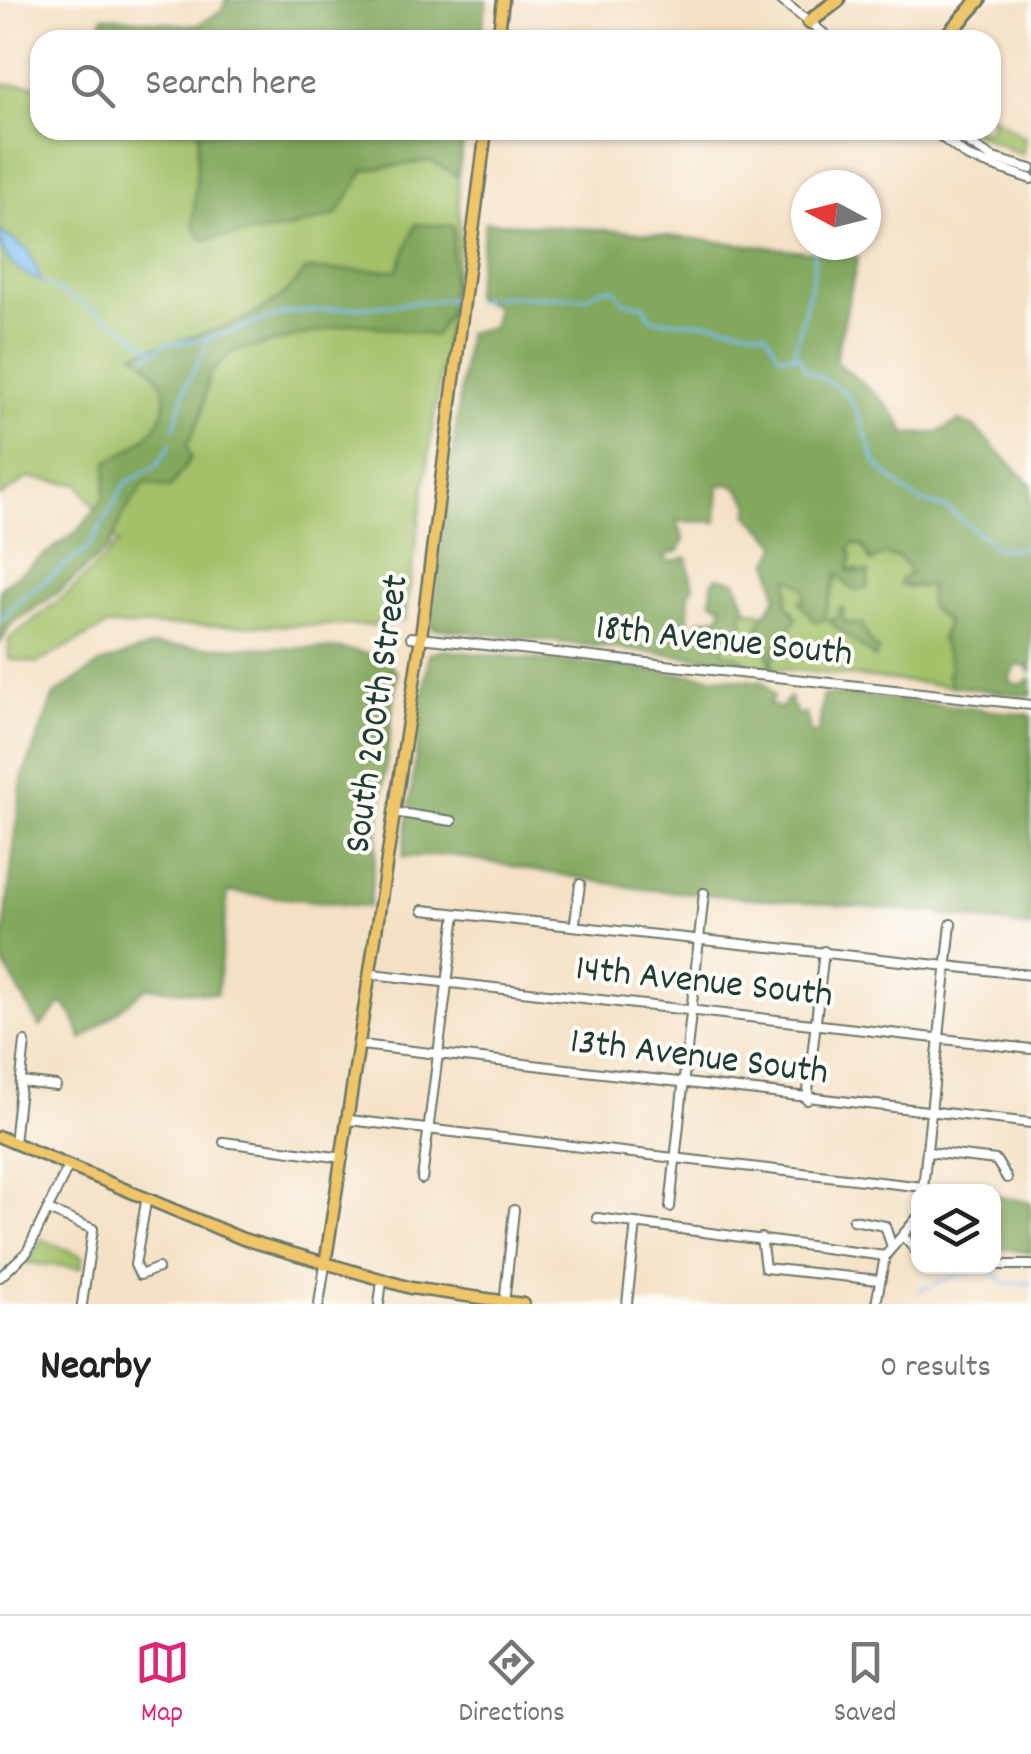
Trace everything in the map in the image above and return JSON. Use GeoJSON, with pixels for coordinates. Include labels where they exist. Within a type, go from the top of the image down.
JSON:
{"type":"FeatureCollection","features":[{"type":"Feature","properties":{"kind":"highway"},"geometry":{"type":"LineString","coordinates":[[809,22],[838,0]]}},
{"type":"Feature","properties":{"kind":"highway"},"geometry":{"type":"LineString","coordinates":[[951,30],[979,0]]}},
{"type":"Feature","properties":{"kind":"main road"},"geometry":{"type":"LineString","coordinates":[[499,30],[503,0]]}},
{"type":"Feature","properties":{"kind":"main road","name":"South 200th Street"},"geometry":{"type":"LineString","coordinates":[[326,1265],[372,974],[485,140]]}},
{"type":"Feature","properties":{"kind":"main road"},"geometry":{"type":"LineString","coordinates":[[0,1137],[205,1227],[382,1280],[524,1304]]}},
{"type":"Feature","properties":{"kind":"street"},"geometry":{"type":"LineString","coordinates":[[781,0],[819,30]]}},
{"type":"Feature","properties":{"kind":"street"},"geometry":{"type":"LineString","coordinates":[[946,140],[968,156],[1031,179]]}},
{"type":"Feature","properties":{"kind":"street"},"geometry":{"type":"LineString","coordinates":[[964,140],[993,158],[1031,169]]}},
{"type":"Feature","properties":{"kind":"street","name":"18th Avenue South"},"geometry":{"type":"LineString","coordinates":[[416,637],[1031,705]]}},
{"type":"Feature","properties":{"kind":"street"},"geometry":{"type":"LineString","coordinates":[[393,812],[452,820]]}},
{"type":"Feature","properties":{"kind":"street"},"geometry":{"type":"LineString","coordinates":[[575,922],[580,884]]}},
{"type":"Feature","properties":{"kind":"street"},"geometry":{"type":"LineString","coordinates":[[670,1207],[704,893]]}},
{"type":"Feature","properties":{"kind":"street"},"geometry":{"type":"LineString","coordinates":[[424,910],[575,922],[1031,974]]}},
{"type":"Feature","properties":{"kind":"street"},"geometry":{"type":"LineString","coordinates":[[422,1179],[456,914]]}},
{"type":"Feature","properties":{"kind":"street"},"geometry":{"type":"LineString","coordinates":[[924,1184],[951,924]]}},
{"type":"Feature","properties":{"kind":"street"},"geometry":{"type":"LineString","coordinates":[[807,1100],[824,951]]}},
{"type":"Feature","properties":{"kind":"street","name":"14th Avenue South"},"geometry":{"type":"LineString","coordinates":[[372,974],[1031,1049]]}},
{"type":"Feature","properties":{"kind":"street"},"geometry":{"type":"LineString","coordinates":[[14,1143],[25,1042]]}},
{"type":"Feature","properties":{"kind":"street","name":"13th Avenue South"},"geometry":{"type":"LineString","coordinates":[[361,1045],[807,1100],[1031,1123]]}},
{"type":"Feature","properties":{"kind":"street"},"geometry":{"type":"LineString","coordinates":[[21,1082],[56,1086]]}},
{"type":"Feature","properties":{"kind":"street"},"geometry":{"type":"LineString","coordinates":[[348,1120],[911,1188]]}},
{"type":"Feature","properties":{"kind":"street"},"geometry":{"type":"LineString","coordinates":[[224,1142],[342,1158]]}},
{"type":"Feature","properties":{"kind":"street"},"geometry":{"type":"LineString","coordinates":[[928,1152],[996,1160],[1007,1178]]}},
{"type":"Feature","properties":{"kind":"street"},"geometry":{"type":"LineString","coordinates":[[3,1276],[27,1252],[68,1167]]}},
{"type":"Feature","properties":{"kind":"street"},"geometry":{"type":"LineString","coordinates":[[146,1202],[135,1265],[140,1274],[158,1268]]}},
{"type":"Feature","properties":{"kind":"street"},"geometry":{"type":"LineString","coordinates":[[48,1210],[93,1229],[82,1304]]}},
{"type":"Feature","properties":{"kind":"street"},"geometry":{"type":"LineString","coordinates":[[505,1303],[514,1210]]}},
{"type":"Feature","properties":{"kind":"street"},"geometry":{"type":"LineString","coordinates":[[597,1218],[885,1256]]}},
{"type":"Feature","properties":{"kind":"street"},"geometry":{"type":"LineString","coordinates":[[853,1220],[885,1226],[887,1244],[892,1248]]}},
{"type":"Feature","properties":{"kind":"street"},"geometry":{"type":"LineString","coordinates":[[627,1304],[636,1223]]}},
{"type":"Feature","properties":{"kind":"street"},"geometry":{"type":"LineString","coordinates":[[876,1304],[885,1256],[911,1226]]}},
{"type":"Feature","properties":{"kind":"street"},"geometry":{"type":"LineString","coordinates":[[904,1237],[911,1245]]}},
{"type":"Feature","properties":{"kind":"street"},"geometry":{"type":"LineString","coordinates":[[761,1238],[764,1268],[879,1280]]}},
{"type":"Feature","properties":{"kind":"street"},"geometry":{"type":"LineString","coordinates":[[1001,1264],[1031,1266]]}},
{"type":"Feature","properties":{"kind":"street","name":"South 200th Street"},"geometry":{"type":"LineString","coordinates":[[320,1304],[326,1265]]}},
{"type":"Feature","properties":{"kind":"street"},"geometry":{"type":"LineString","coordinates":[[380,1304],[382,1280]]}},
{"type":"Feature","properties":{"kind":"green space"},"geometry":{"type":"Polygon","coordinates":[[[225,0],[487,0],[482,30],[101,30],[103,16],[196,26],[223,10],[225,0]]]}},
{"type":"Feature","properties":{"kind":"green space"},"geometry":{"type":"Polygon","coordinates":[[[0,84],[30,85],[30,140],[199,140],[199,158],[365,170],[430,161],[458,176],[460,239],[405,620],[385,625],[107,626],[37,663],[9,659],[9,639],[73,589],[118,544],[79,484],[28,478],[0,497],[0,84]]]}},
{"type":"Feature","properties":{"kind":"green space"},"geometry":{"type":"Polygon","coordinates":[[[1001,122],[1025,138],[1022,155],[990,140],[1001,140],[1001,122]]]}},
{"type":"Feature","properties":{"kind":"green space"},"geometry":{"type":"Polygon","coordinates":[[[198,140],[463,140],[458,176],[430,161],[365,170],[337,215],[293,228],[203,240],[193,225],[198,140]]]}},
{"type":"Feature","properties":{"kind":"green space"},"geometry":{"type":"Polygon","coordinates":[[[486,222],[622,231],[791,250],[791,260],[857,260],[835,361],[884,403],[906,434],[937,433],[959,421],[974,427],[1031,484],[1031,674],[1028,667],[1017,665],[1010,676],[1011,682],[1020,685],[1031,678],[1031,696],[951,686],[947,675],[951,666],[941,639],[947,622],[929,607],[930,587],[900,585],[900,579],[911,574],[900,558],[883,555],[871,562],[863,546],[854,543],[849,549],[852,555],[848,571],[869,572],[868,588],[852,590],[837,573],[823,621],[815,622],[799,601],[805,600],[804,588],[789,577],[787,605],[797,618],[776,649],[772,667],[759,624],[777,596],[770,561],[779,545],[748,514],[751,505],[731,485],[719,485],[717,522],[677,521],[684,540],[679,551],[663,556],[670,562],[687,557],[693,588],[689,593],[687,643],[699,620],[716,617],[721,611],[723,606],[711,601],[712,583],[717,577],[736,581],[747,609],[741,614],[744,621],[740,628],[718,636],[725,654],[737,655],[747,663],[432,628],[467,333],[493,327],[496,306],[473,297],[486,222]]]}},
{"type":"Feature","properties":{"kind":"green space"},"geometry":{"type":"Polygon","coordinates":[[[416,224],[454,226],[450,309],[435,336],[355,323],[232,352],[209,375],[202,413],[187,446],[191,458],[170,488],[145,483],[123,515],[110,547],[59,592],[11,624],[0,643],[0,588],[80,529],[104,498],[108,461],[142,440],[162,414],[162,384],[134,353],[252,315],[291,288],[305,270],[397,270],[416,224]]]}},
{"type":"Feature","properties":{"kind":"green space"},"geometry":{"type":"Polygon","coordinates":[[[854,543],[863,546],[871,562],[883,555],[900,558],[912,574],[905,587],[930,587],[929,607],[947,622],[941,639],[951,666],[947,675],[951,686],[742,665],[747,663],[725,654],[718,636],[747,609],[767,615],[759,624],[770,662],[786,640],[793,611],[787,605],[789,576],[805,588],[805,600],[825,614],[837,578],[828,563],[831,557],[847,585],[857,590],[857,569],[848,570],[848,549],[854,543]]]}},
{"type":"Feature","properties":{"kind":"green space"},"geometry":{"type":"Polygon","coordinates":[[[843,608],[844,622],[863,625],[872,645],[879,649],[875,658],[828,619],[837,618],[838,610],[843,608]]]}},
{"type":"Feature","properties":{"kind":"green space"},"geometry":{"type":"Polygon","coordinates":[[[153,646],[342,649],[385,657],[397,673],[369,907],[228,892],[217,994],[147,987],[82,1040],[74,1017],[63,1003],[40,1027],[1,959],[22,779],[54,695],[100,664],[153,646]]]}},
{"type":"Feature","properties":{"kind":"green space"},"geometry":{"type":"Polygon","coordinates":[[[441,650],[763,682],[774,697],[768,703],[781,709],[789,697],[797,715],[806,714],[811,735],[819,731],[823,696],[842,694],[1031,715],[1031,928],[935,913],[642,889],[449,855],[403,857],[429,653],[441,650]]]}},
{"type":"Feature","properties":{"kind":"green space"},"geometry":{"type":"Polygon","coordinates":[[[1001,1197],[1031,1202],[1031,1253],[1001,1248],[1001,1197]]]}},
{"type":"Feature","properties":{"kind":"green space"},"geometry":{"type":"Polygon","coordinates":[[[41,1239],[83,1256],[81,1268],[27,1263],[41,1239]]]}},
{"type":"Feature","properties":{"kind":"water"},"geometry":{"type":"Polygon","coordinates":[[[0,231],[28,250],[42,282],[7,257],[0,231]]]}},
{"type":"Feature","properties":{"kind":"waterway"},"geometry":{"type":"LineString","coordinates":[[794,354],[814,260]]}},
{"type":"Feature","properties":{"kind":"waterway"},"geometry":{"type":"LineString","coordinates":[[40,280],[125,328],[152,349]]}},
{"type":"Feature","properties":{"kind":"waterway"},"geometry":{"type":"LineString","coordinates":[[474,301],[505,296],[586,298],[601,289],[613,288],[624,302],[644,305],[650,318],[766,332],[779,355],[799,356],[805,369],[844,391],[858,413],[876,464],[906,492],[920,501],[948,509],[997,548],[1014,550],[1031,543]]}},
{"type":"Feature","properties":{"kind":"waterway"},"geometry":{"type":"LineString","coordinates":[[145,357],[166,344],[210,338],[287,313],[455,299]]}},
{"type":"Feature","properties":{"kind":"waterway"},"geometry":{"type":"LineString","coordinates":[[174,427],[187,384],[209,341]]}},
{"type":"Feature","properties":{"kind":"waterway"},"geometry":{"type":"LineString","coordinates":[[0,622],[15,603],[88,548],[126,483],[157,466],[171,443]]}},
{"type":"Feature","properties":{"kind":"waterway"},"geometry":{"type":"LineString","coordinates":[[919,1290],[976,1269],[996,1274],[1003,1283],[1031,1283]]}}]}
